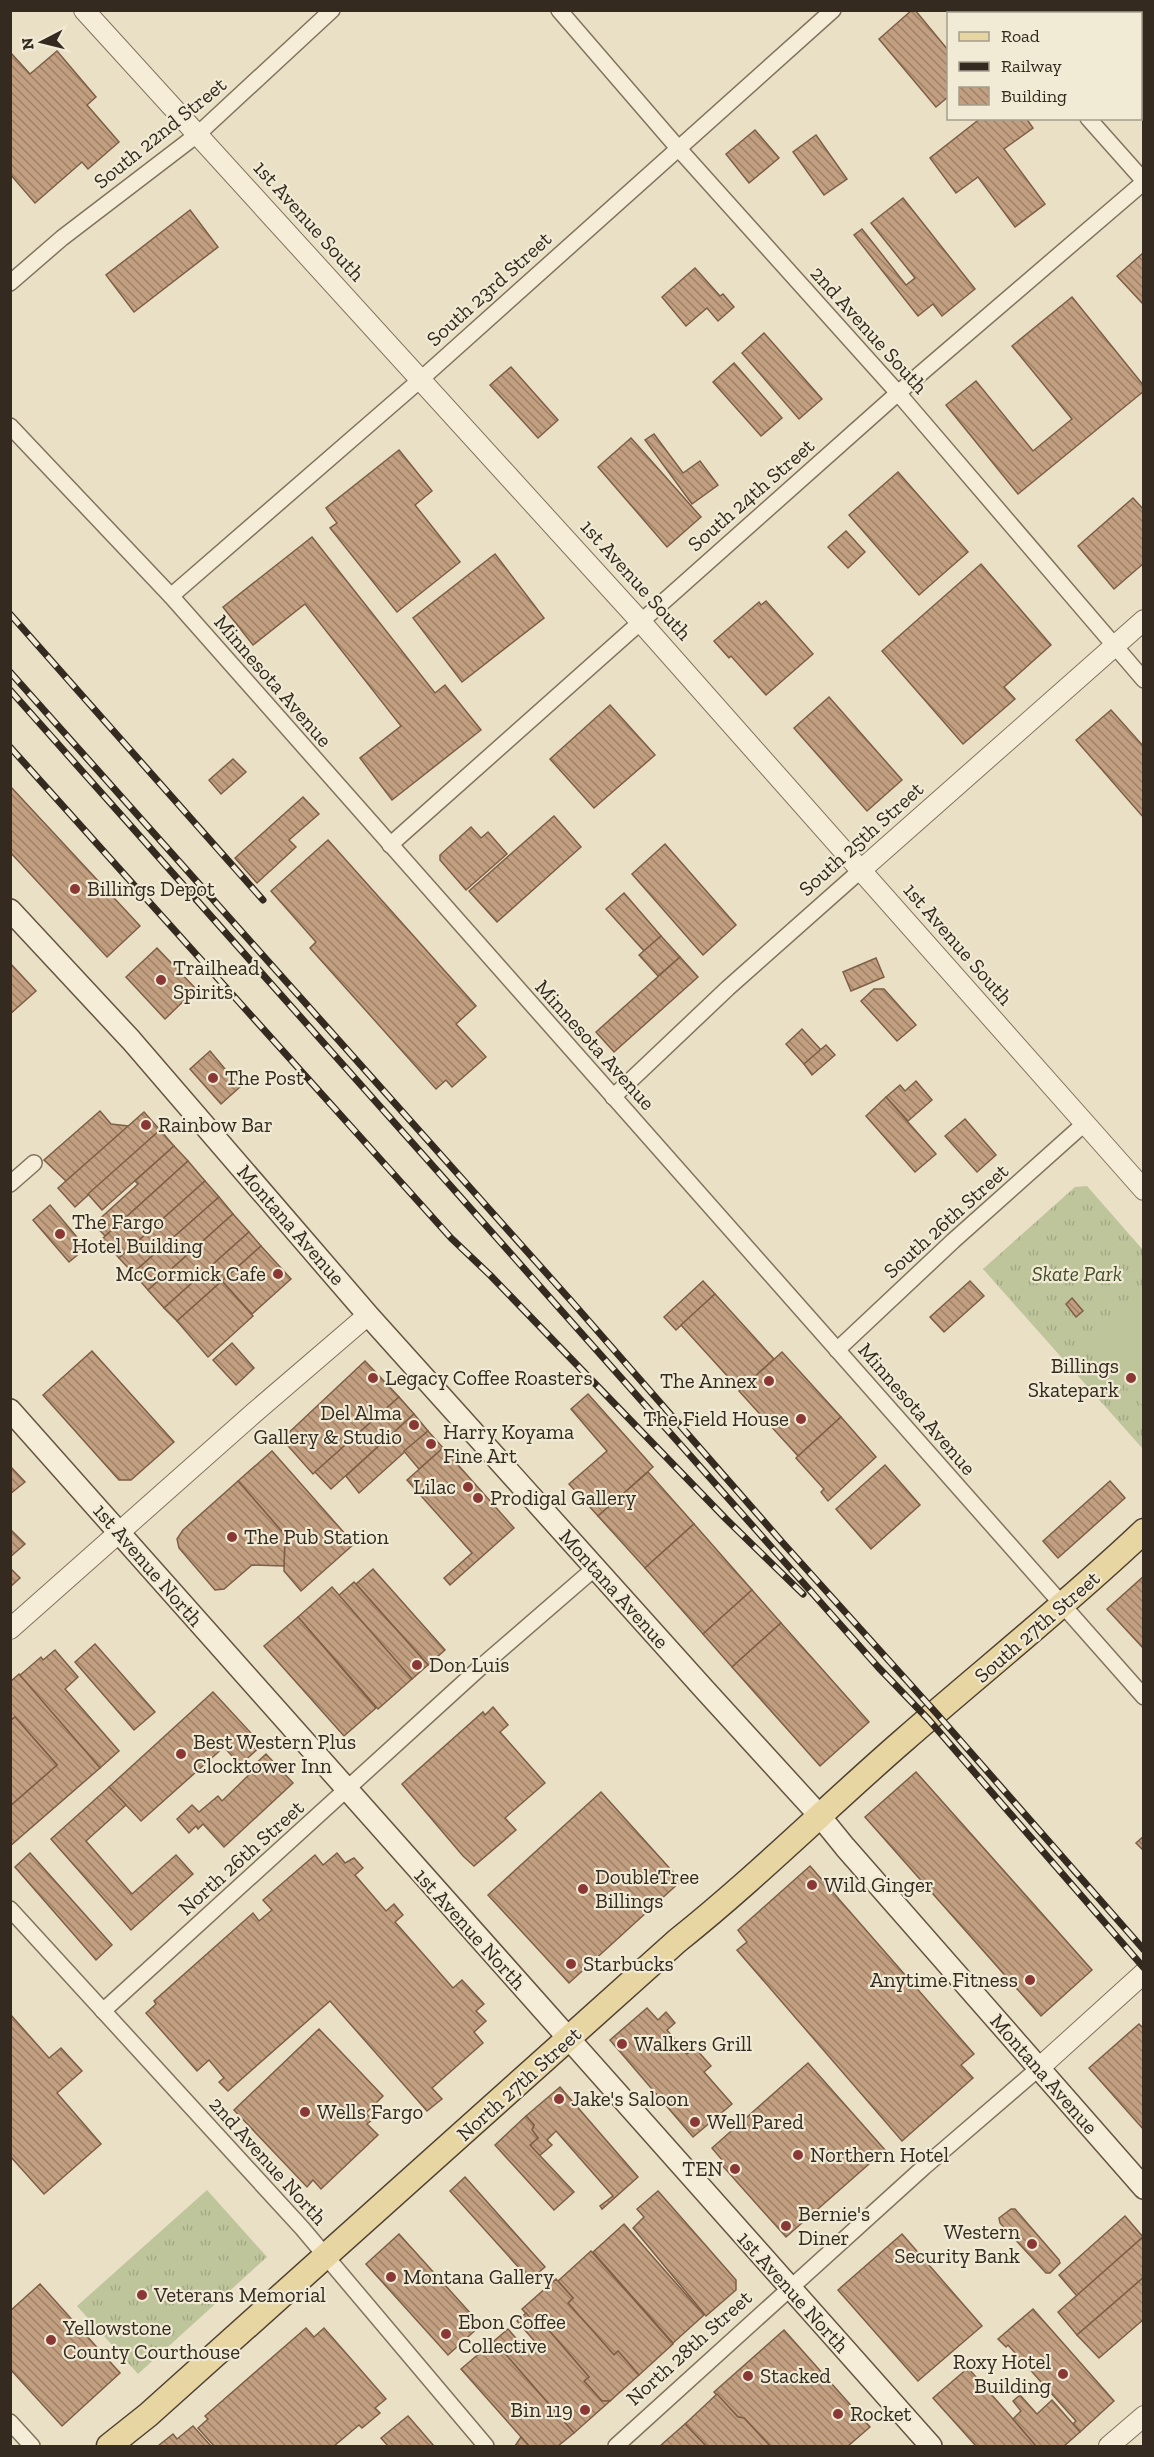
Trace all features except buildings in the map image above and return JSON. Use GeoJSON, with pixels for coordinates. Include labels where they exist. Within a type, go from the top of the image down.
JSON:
{"type":"FeatureCollection","features":[{"type":"Feature","properties":{"kind":"main road","name":"Montana Avenue"},"geometry":{"type":"LineString","coordinates":[[10,910],[131,1040],[368,1315],[819,1815],[1143,2188]]}},
{"type":"Feature","properties":{"kind":"main road","name":"1st Avenue North"},"geometry":{"type":"LineString","coordinates":[[10,1410],[931,2446]]}},
{"type":"Feature","properties":{"kind":"main road","name":"South 27th Street"},"geometry":{"type":"LineString","coordinates":[[929,1720],[1143,1531]]}},
{"type":"Feature","properties":{"kind":"main road","name":"North 27th Street"},"geometry":{"type":"LineString","coordinates":[[109,2446],[148,2415],[677,1941],[741,1888],[819,1815],[929,1720]]}},
{"type":"Feature","properties":{"kind":"street","name":"1st Avenue South"},"geometry":{"type":"LineString","coordinates":[[84,10],[640,621],[1143,1190]]}},
{"type":"Feature","properties":{"kind":"street","name":"South 22nd Street"},"geometry":{"type":"LineString","coordinates":[[10,283],[62,238],[198,134],[332,10]]}},
{"type":"Feature","properties":{"kind":"street","name":"2nd Avenue South"},"geometry":{"type":"LineString","coordinates":[[559,10],[678,148],[898,393],[1143,680]]}},
{"type":"Feature","properties":{"kind":"street","name":"South 23rd Street"},"geometry":{"type":"LineString","coordinates":[[171,596],[420,380],[833,10]]}},
{"type":"Feature","properties":{"kind":"street"},"geometry":{"type":"LineString","coordinates":[[1090,120],[1143,181]]}},
{"type":"Feature","properties":{"kind":"street","name":"South 24th Street"},"geometry":{"type":"LineString","coordinates":[[390,845],[898,393],[1143,181]]}},
{"type":"Feature","properties":{"kind":"street","name":"Minnesota Avenue"},"geometry":{"type":"LineString","coordinates":[[10,426],[171,596],[1143,1696]]}},
{"type":"Feature","properties":{"kind":"street","name":"South 25th Street"},"geometry":{"type":"LineString","coordinates":[[613,1097],[728,988],[1143,620]]}},
{"type":"Feature","properties":{"kind":"street","name":"South 26th Street"},"geometry":{"type":"LineString","coordinates":[[837,1350],[953,1241],[1084,1124]]}},
{"type":"Feature","properties":{"kind":"street"},"geometry":{"type":"LineString","coordinates":[[10,1184],[34,1163]]}},
{"type":"Feature","properties":{"kind":"street"},"geometry":{"type":"LineString","coordinates":[[10,1629],[368,1315]]}},
{"type":"Feature","properties":{"kind":"street","name":"North 26th Street"},"geometry":{"type":"LineString","coordinates":[[102,2011],[483,1665],[595,1568]]}},
{"type":"Feature","properties":{"kind":"street","name":"2nd Avenue North"},"geometry":{"type":"LineString","coordinates":[[10,1909],[302,2228],[486,2446]]}},
{"type":"Feature","properties":{"kind":"street","name":"North 28th Street"},"geometry":{"type":"LineString","coordinates":[[616,2446],[924,2167],[1040,2068],[1143,1973]]}},
{"type":"Feature","properties":{"kind":"street"},"geometry":{"type":"LineString","coordinates":[[1109,2446],[1143,2416]]}},
{"type":"Feature","properties":{"kind":"street"},"geometry":{"type":"LineString","coordinates":[[10,2422],[32,2446]]}},
{"type":"Feature","properties":{"kind":"green space","name":"Skate Park"},"geometry":{"type":"Polygon","coordinates":[[[1087,1186],[1143,1250],[1143,1449],[983,1269],[1075,1187],[1087,1186]]]}},
{"type":"Feature","properties":{"kind":"green space","name":"Billings Skatepark"},"geometry":{"type":"Polygon","coordinates":[[[1143,1295],[1143,1406],[1093,1350],[1092,1339],[1143,1295]]]}},
{"type":"Feature","properties":{"kind":"green space"},"geometry":{"type":"Polygon","coordinates":[[[207,2190],[267,2257],[138,2374],[77,2306],[207,2190]]]}},
{"type":"Feature","properties":{"kind":"railway"},"geometry":{"type":"LineString","coordinates":[[10,614],[263,900]]}},
{"type":"Feature","properties":{"kind":"railway"},"geometry":{"type":"LineString","coordinates":[[10,672],[573,1303],[1144,1950]]}},
{"type":"Feature","properties":{"kind":"railway"},"geometry":{"type":"LineString","coordinates":[[10,690],[878,1667],[929,1720],[1144,1968]]}},
{"type":"Feature","properties":{"kind":"railway"},"geometry":{"type":"LineString","coordinates":[[10,747],[451,1238],[490,1275],[726,1519],[803,1594]]}},
{"type":"Feature","properties":{"kind":"place","name":"Billings Depot"},"geometry":{"type":"Point","coordinates":[75,889]}},
{"type":"Feature","properties":{"kind":"place","name":"Trailhead Spirits"},"geometry":{"type":"Point","coordinates":[161,980]}},
{"type":"Feature","properties":{"kind":"place","name":"The Post"},"geometry":{"type":"Point","coordinates":[213,1078]}},
{"type":"Feature","properties":{"kind":"place","name":"Rainbow Bar"},"geometry":{"type":"Point","coordinates":[146,1125]}},
{"type":"Feature","properties":{"kind":"place","name":"The Fargo Hotel Building"},"geometry":{"type":"Point","coordinates":[60,1234]}},
{"type":"Feature","properties":{"kind":"place","name":"McCormick Cafe"},"geometry":{"type":"Point","coordinates":[278,1274]}},
{"type":"Feature","properties":{"kind":"place","name":"Legacy Coffee Roasters"},"geometry":{"type":"Point","coordinates":[373,1378]}},
{"type":"Feature","properties":{"kind":"place","name":"Billings Skatepark"},"geometry":{"type":"Point","coordinates":[1131,1378]}},
{"type":"Feature","properties":{"kind":"place","name":"The Annex"},"geometry":{"type":"Point","coordinates":[769,1381]}},
{"type":"Feature","properties":{"kind":"place","name":"The Field House"},"geometry":{"type":"Point","coordinates":[801,1419]}},
{"type":"Feature","properties":{"kind":"place","name":"Del Alma Gallery & Studio"},"geometry":{"type":"Point","coordinates":[414,1425]}},
{"type":"Feature","properties":{"kind":"place","name":"Harry Koyama Fine Art"},"geometry":{"type":"Point","coordinates":[431,1444]}},
{"type":"Feature","properties":{"kind":"place","name":"Lilac"},"geometry":{"type":"Point","coordinates":[468,1487]}},
{"type":"Feature","properties":{"kind":"place","name":"Prodigal Gallery"},"geometry":{"type":"Point","coordinates":[478,1498]}},
{"type":"Feature","properties":{"kind":"place","name":"The Pub Station"},"geometry":{"type":"Point","coordinates":[232,1537]}},
{"type":"Feature","properties":{"kind":"place","name":"Don Luis"},"geometry":{"type":"Point","coordinates":[417,1665]}},
{"type":"Feature","properties":{"kind":"place","name":"Best Western Plus Clocktower Inn"},"geometry":{"type":"Point","coordinates":[181,1754]}},
{"type":"Feature","properties":{"kind":"place","name":"Wild Ginger"},"geometry":{"type":"Point","coordinates":[812,1885]}},
{"type":"Feature","properties":{"kind":"place","name":"DoubleTree Billings"},"geometry":{"type":"Point","coordinates":[583,1889]}},
{"type":"Feature","properties":{"kind":"place","name":"Starbucks"},"geometry":{"type":"Point","coordinates":[571,1964]}},
{"type":"Feature","properties":{"kind":"place","name":"Anytime Fitness"},"geometry":{"type":"Point","coordinates":[1030,1980]}},
{"type":"Feature","properties":{"kind":"place","name":"Walkers Grill"},"geometry":{"type":"Point","coordinates":[622,2044]}},
{"type":"Feature","properties":{"kind":"place","name":"Jake's Saloon"},"geometry":{"type":"Point","coordinates":[559,2099]}},
{"type":"Feature","properties":{"kind":"place","name":"Wells Fargo"},"geometry":{"type":"Point","coordinates":[305,2112]}},
{"type":"Feature","properties":{"kind":"place","name":"Well Pared"},"geometry":{"type":"Point","coordinates":[695,2122]}},
{"type":"Feature","properties":{"kind":"place","name":"Northern Hotel"},"geometry":{"type":"Point","coordinates":[798,2155]}},
{"type":"Feature","properties":{"kind":"place","name":"TEN"},"geometry":{"type":"Point","coordinates":[735,2169]}},
{"type":"Feature","properties":{"kind":"place","name":"Bernie's Diner"},"geometry":{"type":"Point","coordinates":[786,2226]}},
{"type":"Feature","properties":{"kind":"place","name":"Western Security Bank"},"geometry":{"type":"Point","coordinates":[1032,2244]}},
{"type":"Feature","properties":{"kind":"place","name":"Montana Gallery"},"geometry":{"type":"Point","coordinates":[391,2277]}},
{"type":"Feature","properties":{"kind":"place","name":"Veterans Memorial"},"geometry":{"type":"Point","coordinates":[142,2295]}},
{"type":"Feature","properties":{"kind":"place","name":"Ebon Coffee Collective"},"geometry":{"type":"Point","coordinates":[446,2334]}},
{"type":"Feature","properties":{"kind":"place","name":"Yellowstone County Courthouse"},"geometry":{"type":"Point","coordinates":[51,2340]}},
{"type":"Feature","properties":{"kind":"place","name":"Roxy Hotel Building"},"geometry":{"type":"Point","coordinates":[1063,2374]}},
{"type":"Feature","properties":{"kind":"place","name":"Stacked"},"geometry":{"type":"Point","coordinates":[748,2376]}},
{"type":"Feature","properties":{"kind":"place","name":"Bin 119"},"geometry":{"type":"Point","coordinates":[585,2410]}},
{"type":"Feature","properties":{"kind":"place","name":"Rocket"},"geometry":{"type":"Point","coordinates":[838,2414]}}]}
